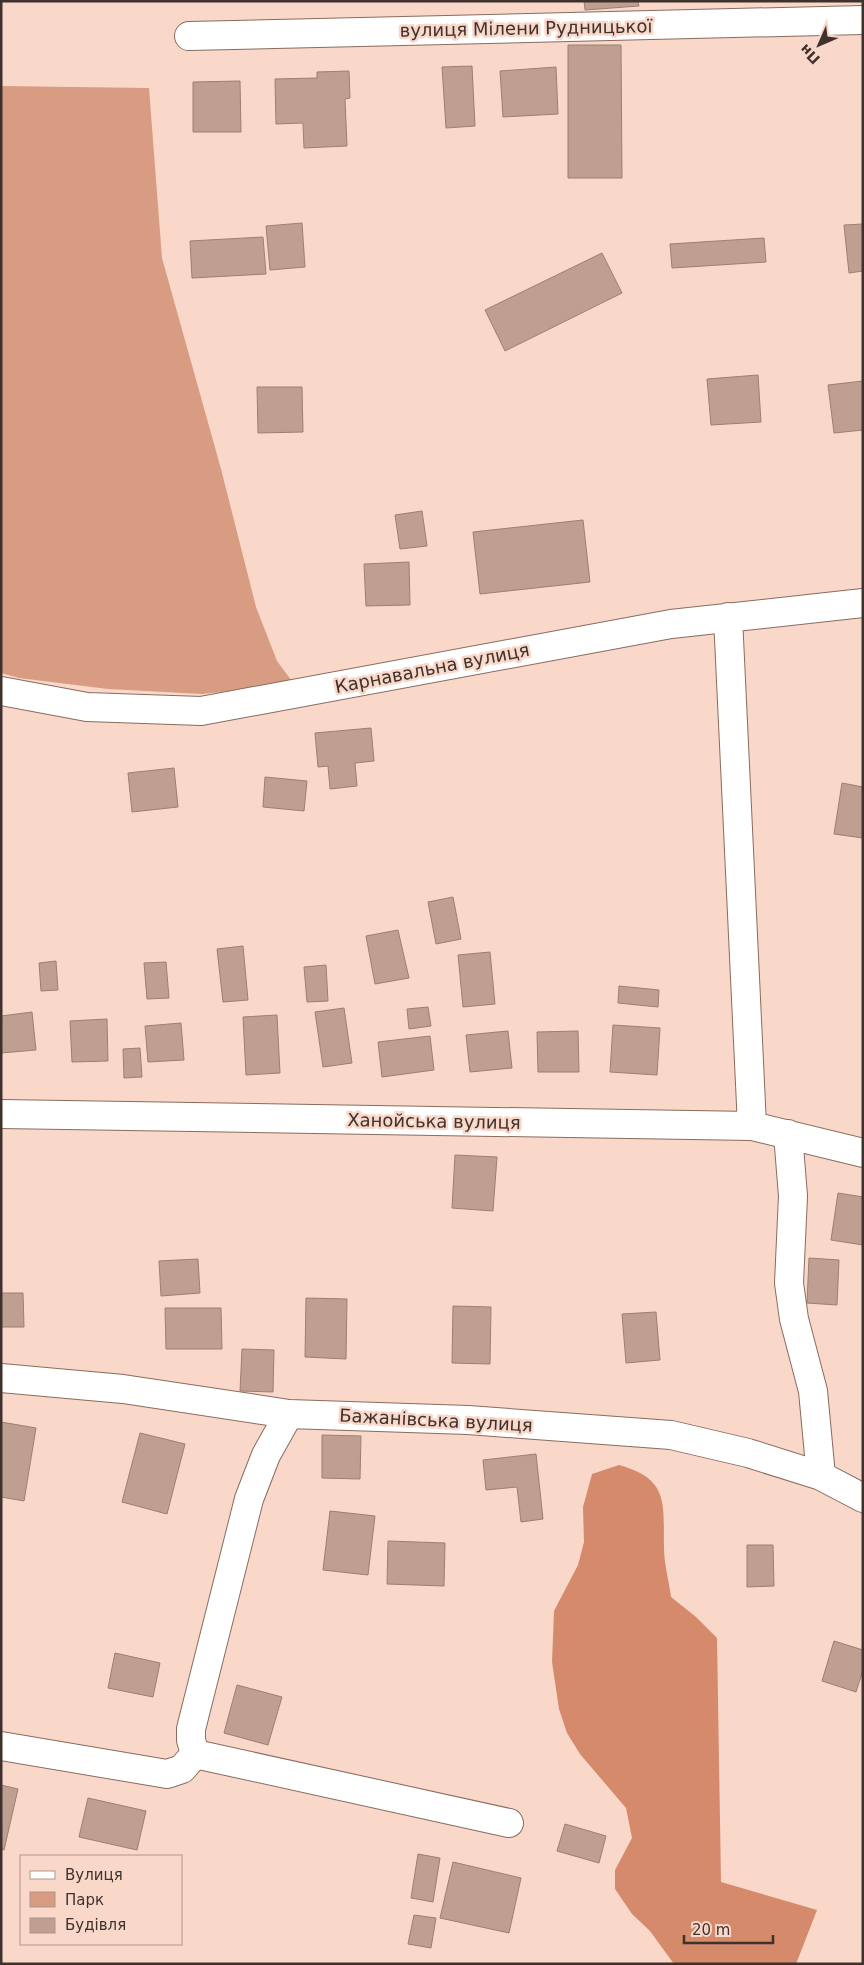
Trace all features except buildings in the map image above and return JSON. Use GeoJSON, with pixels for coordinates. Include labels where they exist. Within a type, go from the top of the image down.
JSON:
{"type":"FeatureCollection","features":[{"type":"Feature","properties":{"kind":"street","name":"вулиця Мілени Рудницької"},"geometry":{"type":"LineString","coordinates":[[188,36],[863,20]]}},
{"type":"Feature","properties":{"kind":"street","name":"Карнавальна вулиця"},"geometry":{"type":"LineString","coordinates":[[1,690],[87,707],[201,711],[671,624],[863,603]]}},
{"type":"Feature","properties":{"kind":"street"},"geometry":{"type":"LineString","coordinates":[[728,617],[752,1126]]}},
{"type":"Feature","properties":{"kind":"street","name":"Ханойська вулиця"},"geometry":{"type":"LineString","coordinates":[[1,1114],[752,1126],[863,1153]]}},
{"type":"Feature","properties":{"kind":"street"},"geometry":{"type":"LineString","coordinates":[[788,1134],[794,1196],[789,1283],[794,1319],[813,1391],[820,1476]]}},
{"type":"Feature","properties":{"kind":"street","name":"Бажанівська вулиця"},"geometry":{"type":"LineString","coordinates":[[1,1378],[123,1389],[290,1414],[468,1420],[672,1434],[748,1453],[820,1476],[863,1498]]}},
{"type":"Feature","properties":{"kind":"street"},"geometry":{"type":"LineString","coordinates":[[195,1754],[191,1740],[191,1728],[250,1500],[266,1455],[290,1414]]}},
{"type":"Feature","properties":{"kind":"street"},"geometry":{"type":"LineString","coordinates":[[1,1746],[167,1774],[182,1769],[195,1754]]}},
{"type":"Feature","properties":{"kind":"street"},"geometry":{"type":"LineString","coordinates":[[195,1754],[509,1823]]}},
{"type":"Feature","properties":{"kind":"green space"},"geometry":{"type":"Polygon","coordinates":[[[1,86],[149,88],[162,258],[221,469],[256,607],[277,661],[294,684],[202,694],[108,689],[19,678],[1,673],[1,86]]]}},
{"type":"Feature","properties":{"kind":"shaded area"},"geometry":{"type":"Polygon","coordinates":[[[619,1465],[636,1471],[655,1486],[663,1506],[664,1554],[671,1597],[696,1617],[717,1638],[721,1882],[817,1910],[796,1964],[674,1964],[650,1931],[632,1914],[615,1889],[615,1870],[632,1838],[626,1808],[580,1754],[567,1733],[559,1709],[552,1662],[554,1611],[578,1565],[584,1542],[583,1507],[592,1474],[619,1465]]]}}]}
